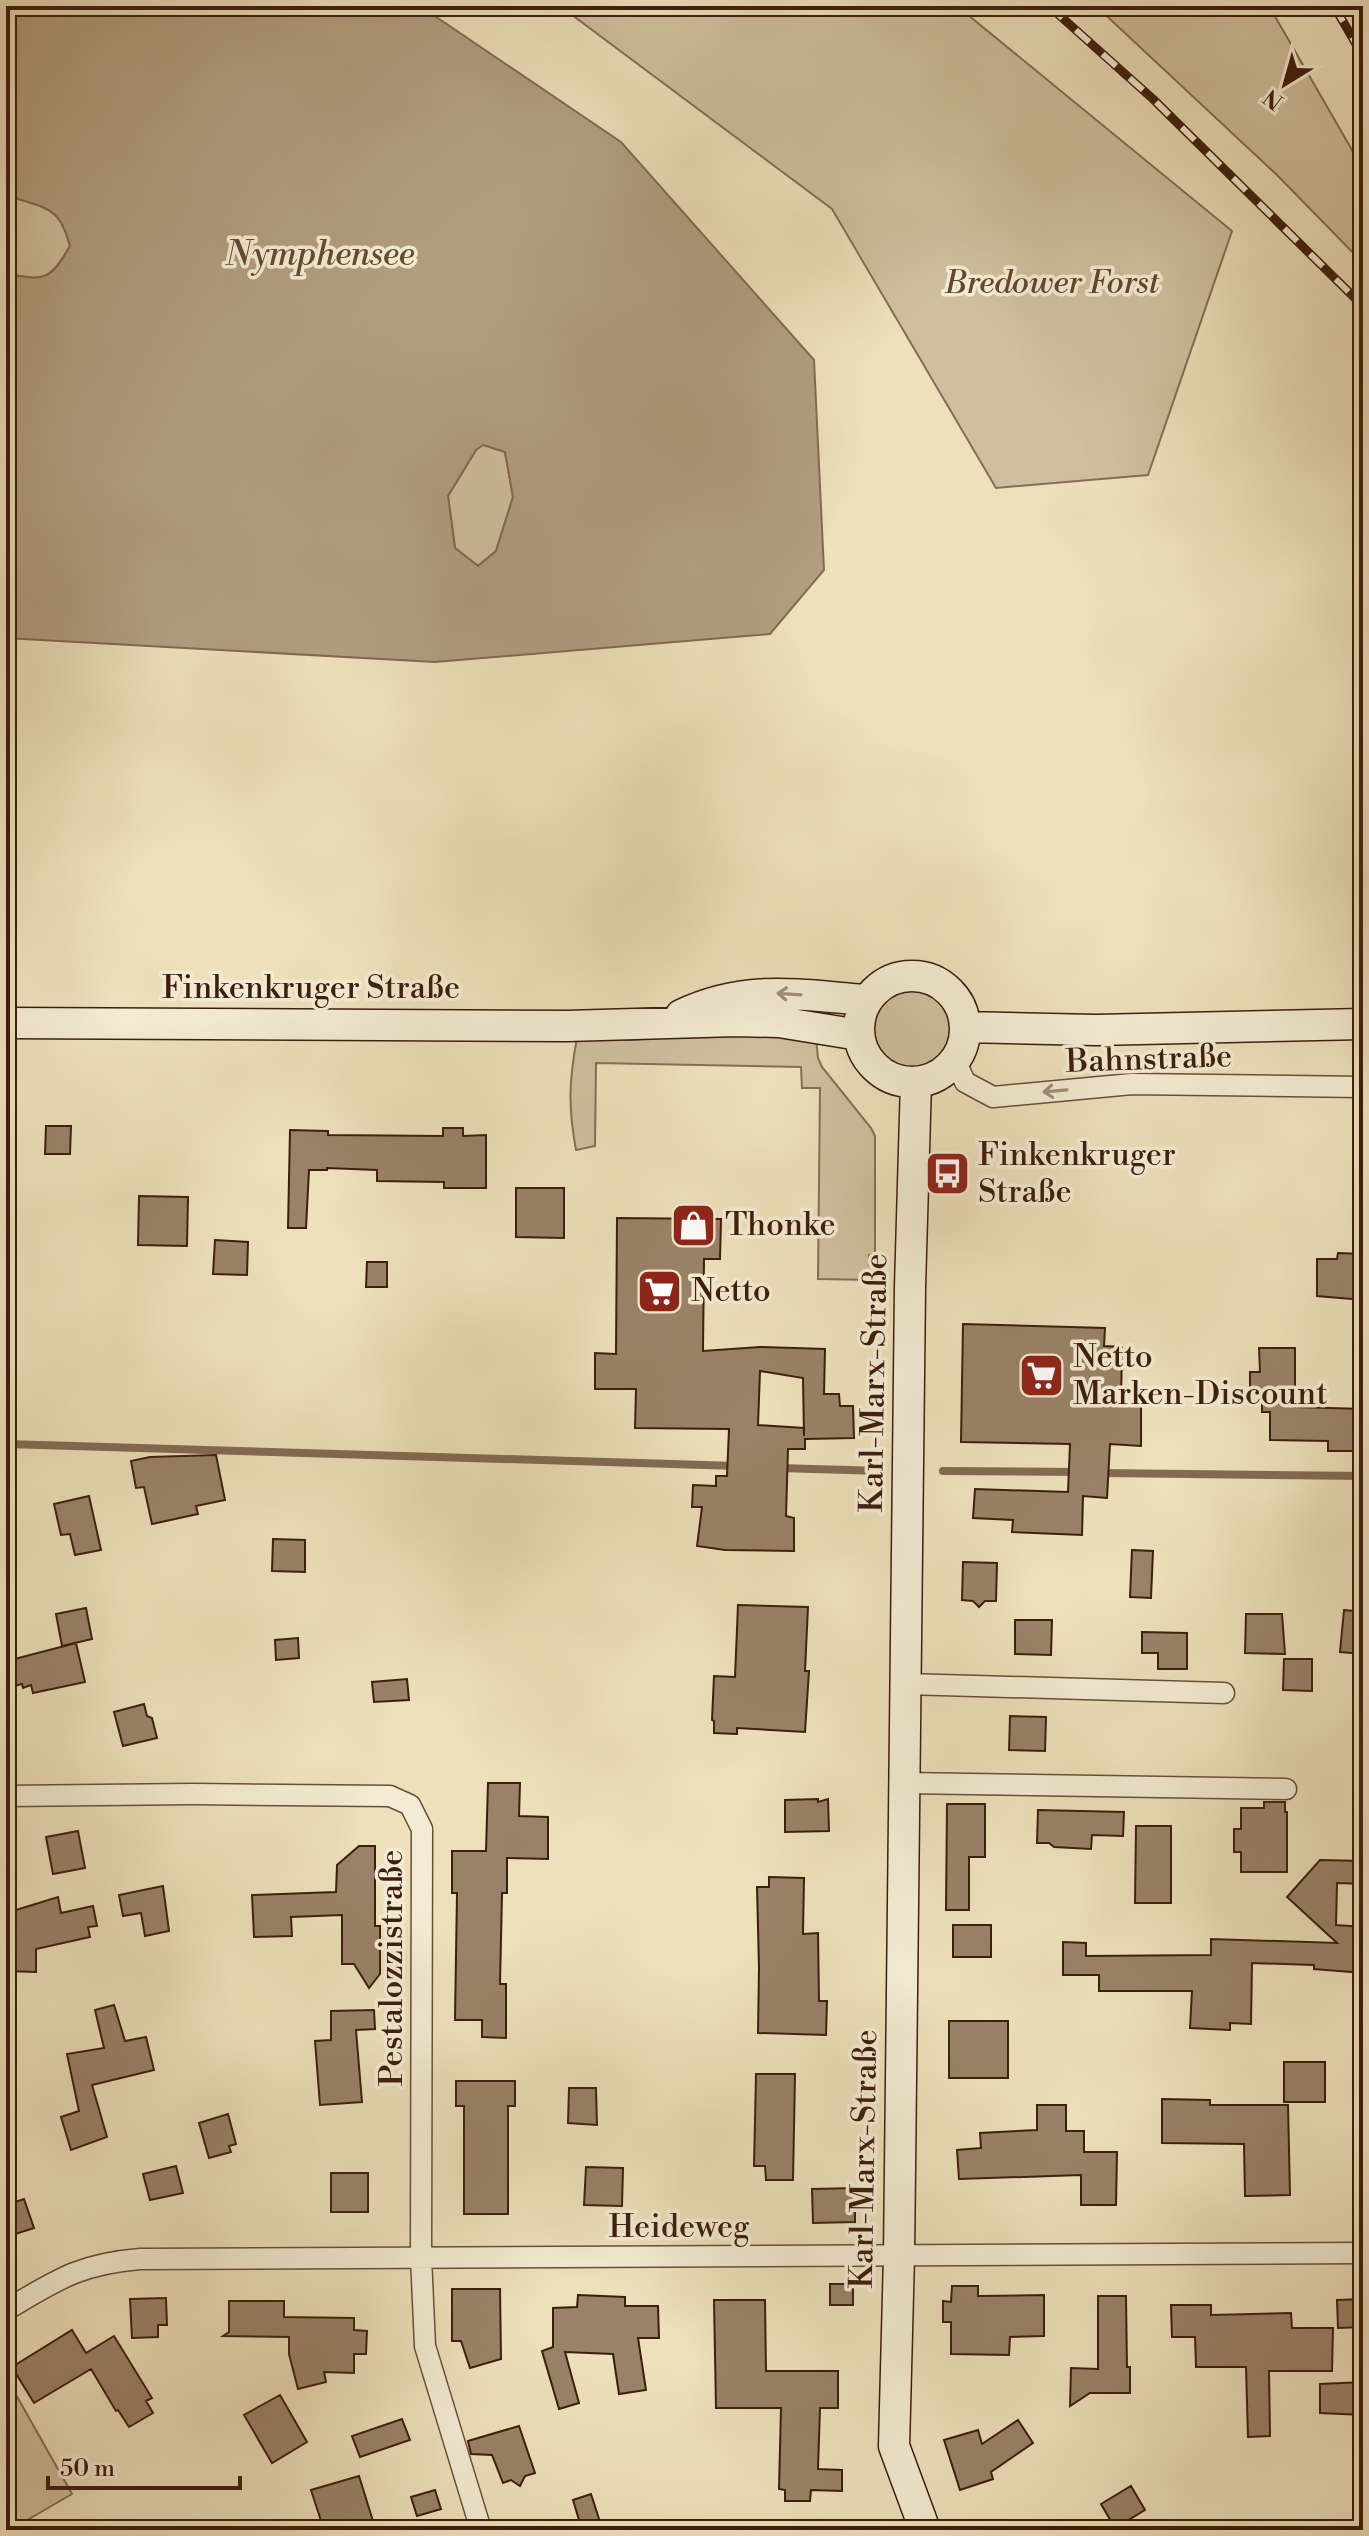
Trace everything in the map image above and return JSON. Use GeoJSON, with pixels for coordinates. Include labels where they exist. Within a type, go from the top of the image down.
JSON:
{"type":"FeatureCollection","features":[{"type":"Feature","properties":{"kind":"main road"},"geometry":{"type":"LineString","coordinates":[[902,977],[926,978],[949,991],[957,1001],[965,1027],[955,1060],[938,1075],[916,1082],[889,1077],[878,1070],[869,1060],[859,1035],[860,1017],[867,1000],[882,985],[902,977]]}},
{"type":"Feature","properties":{"kind":"main road","name":"Finkenkruger Straße"},"geometry":{"type":"LineString","coordinates":[[664,1023],[699,1007],[738,995],[767,993],[867,1000]]}},
{"type":"Feature","properties":{"kind":"main road","name":"Finkenkruger Straße"},"geometry":{"type":"LineString","coordinates":[[6,1023],[567,1026],[779,1022],[859,1035]]}},
{"type":"Feature","properties":{"kind":"main road"},"geometry":{"type":"LineString","coordinates":[[965,1027],[1096,1030],[1363,1024]]}},
{"type":"Feature","properties":{"kind":"main road","name":"Karl-Marx-Straße"},"geometry":{"type":"LineString","coordinates":[[916,1082],[910,1287],[894,2446],[925,2530]]}},
{"type":"Feature","properties":{"kind":"street","name":"Bahnstraße"},"geometry":{"type":"LineString","coordinates":[[955,1060],[965,1082],[993,1097],[1132,1084],[1363,1087]]}},
{"type":"Feature","properties":{"kind":"street"},"geometry":{"type":"LineString","coordinates":[[906,1684],[1224,1693]]}},
{"type":"Feature","properties":{"kind":"street"},"geometry":{"type":"LineString","coordinates":[[905,1783],[1286,1789]]}},
{"type":"Feature","properties":{"kind":"street","name":"Pestalozzistraße"},"geometry":{"type":"LineString","coordinates":[[6,1796],[390,1796],[410,1805],[422,1829],[421,2257],[425,2346],[481,2530]]}},
{"type":"Feature","properties":{"kind":"street","name":"Heideweg"},"geometry":{"type":"LineString","coordinates":[[6,2310],[72,2272],[113,2261],[1363,2253]]}},
{"type":"Feature","properties":{"kind":"green space","name":"Bredower Forst"},"geometry":{"type":"Polygon","coordinates":[[[560,6],[957,6],[1232,231],[1148,475],[996,488],[832,209],[560,6]]]}},
{"type":"Feature","properties":{"kind":"green space"},"geometry":{"type":"Polygon","coordinates":[[[1096,6],[1269,6],[1363,169],[1363,263],[1277,175],[1096,6]]]}},
{"type":"Feature","properties":{"kind":"green space"},"geometry":{"type":"Polygon","coordinates":[[[15,198],[52,212],[66,234],[70,246],[57,266],[45,276],[6,273],[6,204],[15,198]]]}},
{"type":"Feature","properties":{"kind":"green space"},"geometry":{"type":"Polygon","coordinates":[[[483,444],[505,452],[513,497],[496,551],[478,566],[455,548],[448,496],[476,450],[483,444]]]}},
{"type":"Feature","properties":{"kind":"green space"},"geometry":{"type":"Polygon","coordinates":[[[914,990],[929,993],[942,1002],[951,1015],[954,1030],[951,1045],[942,1058],[929,1067],[914,1070],[899,1067],[886,1058],[877,1045],[874,1030],[877,1015],[886,1002],[899,993],[914,990]]]}},
{"type":"Feature","properties":{"kind":"green space"},"geometry":{"type":"Polygon","coordinates":[[[724,1032],[816,1038],[822,1067],[875,1136],[875,1254],[869,1255],[869,1265],[880,1266],[880,1278],[818,1279],[820,1088],[802,1088],[801,1067],[596,1063],[595,1146],[576,1150],[570,1094],[577,1038],[633,1040],[724,1032]]]}},
{"type":"Feature","properties":{"kind":"green space"},"geometry":{"type":"Polygon","coordinates":[[[6,2377],[72,2494],[10,2530],[6,2530],[6,2377]]]}},
{"type":"Feature","properties":{"kind":"water","name":"Nymphensee"},"geometry":{"type":"Polygon","coordinates":[[[6,6],[420,6],[621,142],[814,360],[824,570],[770,634],[435,662],[6,638],[6,273],[45,276],[57,266],[70,246],[62,224],[52,212],[15,198],[6,204],[6,6]],[[483,445],[476,450],[448,496],[455,548],[478,566],[496,551],[513,497],[505,452],[483,445]]]}},
{"type":"Feature","properties":{"kind":"building"},"geometry":{"type":"Polygon","coordinates":[[[46,1126],[71,1126],[70,1154],[45,1154],[46,1126]]]}},
{"type":"Feature","properties":{"kind":"building"},"geometry":{"type":"Polygon","coordinates":[[[443,1128],[463,1128],[463,1136],[486,1135],[486,1188],[444,1188],[444,1182],[377,1181],[377,1170],[309,1170],[306,1228],[288,1228],[290,1130],[328,1131],[328,1135],[443,1136],[443,1128]]]}},
{"type":"Feature","properties":{"kind":"building"},"geometry":{"type":"Polygon","coordinates":[[[516,1188],[564,1188],[564,1238],[516,1237],[516,1188]]]}},
{"type":"Feature","properties":{"kind":"building"},"geometry":{"type":"Polygon","coordinates":[[[139,1196],[188,1197],[187,1246],[138,1245],[139,1196]]]}},
{"type":"Feature","properties":{"kind":"building"},"geometry":{"type":"Polygon","coordinates":[[[617,1218],[721,1219],[720,1259],[704,1259],[703,1351],[760,1347],[825,1349],[824,1394],[839,1394],[840,1406],[853,1406],[854,1438],[805,1439],[805,1449],[788,1449],[786,1516],[794,1518],[794,1551],[725,1550],[697,1546],[702,1507],[692,1507],[693,1485],[716,1486],[716,1476],[727,1476],[729,1429],[635,1428],[636,1389],[595,1389],[595,1353],[616,1354],[617,1218]],[[760,1371],[758,1425],[804,1428],[803,1378],[760,1371]]]}},
{"type":"Feature","properties":{"kind":"building"},"geometry":{"type":"Polygon","coordinates":[[[215,1240],[248,1242],[247,1275],[213,1274],[215,1240]]]}},
{"type":"Feature","properties":{"kind":"building"},"geometry":{"type":"Polygon","coordinates":[[[1338,1253],[1363,1254],[1363,1300],[1317,1296],[1317,1259],[1337,1259],[1338,1253]]]}},
{"type":"Feature","properties":{"kind":"building"},"geometry":{"type":"Polygon","coordinates":[[[367,1262],[387,1262],[387,1287],[366,1287],[367,1262]]]}},
{"type":"Feature","properties":{"kind":"building","name":"Netto Marken-Discount"},"geometry":{"type":"Polygon","coordinates":[[[963,1324],[1105,1328],[1104,1346],[1122,1347],[1121,1403],[1141,1404],[1141,1446],[1110,1444],[1107,1498],[1083,1496],[1082,1535],[1012,1532],[1013,1520],[973,1518],[975,1489],[1068,1492],[1070,1444],[961,1442],[963,1324]]]}},
{"type":"Feature","properties":{"kind":"building"},"geometry":{"type":"Polygon","coordinates":[[[1259,1348],[1295,1348],[1295,1407],[1363,1409],[1363,1451],[1328,1451],[1328,1441],[1270,1440],[1270,1412],[1262,1412],[1262,1393],[1250,1393],[1250,1372],[1260,1372],[1259,1348]]]}},
{"type":"Feature","properties":{"kind":"building"},"geometry":{"type":"Polygon","coordinates":[[[216,1455],[225,1500],[196,1506],[198,1514],[152,1524],[144,1487],[136,1488],[131,1461],[150,1457],[216,1455]]]}},
{"type":"Feature","properties":{"kind":"building"},"geometry":{"type":"Polygon","coordinates":[[[89,1496],[101,1550],[75,1555],[70,1534],[61,1535],[54,1504],[89,1496]]]}},
{"type":"Feature","properties":{"kind":"building"},"geometry":{"type":"Polygon","coordinates":[[[273,1539],[305,1540],[305,1572],[272,1571],[273,1539]]]}},
{"type":"Feature","properties":{"kind":"building"},"geometry":{"type":"Polygon","coordinates":[[[1132,1550],[1153,1551],[1151,1598],[1130,1597],[1132,1550]]]}},
{"type":"Feature","properties":{"kind":"building"},"geometry":{"type":"Polygon","coordinates":[[[963,1562],[997,1563],[996,1601],[985,1601],[979,1607],[973,1601],[962,1600],[963,1562]]]}},
{"type":"Feature","properties":{"kind":"building"},"geometry":{"type":"Polygon","coordinates":[[[738,1605],[808,1607],[805,1671],[809,1671],[805,1732],[737,1728],[737,1734],[714,1733],[714,1676],[735,1677],[738,1605]]]}},
{"type":"Feature","properties":{"kind":"building"},"geometry":{"type":"Polygon","coordinates":[[[86,1608],[92,1639],[62,1646],[56,1614],[86,1608]]]}},
{"type":"Feature","properties":{"kind":"building"},"geometry":{"type":"Polygon","coordinates":[[[1344,1610],[1363,1612],[1363,1654],[1340,1652],[1344,1610]]]}},
{"type":"Feature","properties":{"kind":"building"},"geometry":{"type":"Polygon","coordinates":[[[1246,1614],[1282,1614],[1285,1654],[1245,1653],[1246,1614]]]}},
{"type":"Feature","properties":{"kind":"building"},"geometry":{"type":"Polygon","coordinates":[[[1015,1620],[1052,1620],[1051,1655],[1015,1654],[1015,1620]]]}},
{"type":"Feature","properties":{"kind":"building"},"geometry":{"type":"Polygon","coordinates":[[[1142,1632],[1187,1633],[1187,1669],[1158,1669],[1158,1653],[1142,1653],[1142,1632]]]}},
{"type":"Feature","properties":{"kind":"building"},"geometry":{"type":"Polygon","coordinates":[[[298,1638],[299,1658],[276,1660],[275,1640],[298,1638]]]}},
{"type":"Feature","properties":{"kind":"building"},"geometry":{"type":"Polygon","coordinates":[[[76,1643],[85,1682],[33,1693],[31,1685],[23,1688],[22,1684],[14,1686],[7,1661],[76,1643]]]}},
{"type":"Feature","properties":{"kind":"building"},"geometry":{"type":"Polygon","coordinates":[[[1284,1659],[1312,1659],[1312,1691],[1283,1690],[1284,1659]]]}},
{"type":"Feature","properties":{"kind":"building"},"geometry":{"type":"Polygon","coordinates":[[[407,1679],[409,1700],[374,1702],[372,1682],[407,1679]]]}},
{"type":"Feature","properties":{"kind":"building"},"geometry":{"type":"Polygon","coordinates":[[[144,1704],[147,1716],[152,1718],[157,1738],[123,1746],[114,1712],[144,1704]]]}},
{"type":"Feature","properties":{"kind":"building"},"geometry":{"type":"Polygon","coordinates":[[[1010,1716],[1046,1717],[1045,1751],[1009,1750],[1010,1716]]]}},
{"type":"Feature","properties":{"kind":"building"},"geometry":{"type":"Polygon","coordinates":[[[488,1783],[520,1783],[519,1816],[548,1817],[548,1859],[507,1858],[507,1893],[502,1893],[500,1984],[506,1984],[506,2038],[482,2037],[482,2020],[455,2020],[457,1893],[452,1893],[452,1851],[486,1851],[488,1783]]]}},
{"type":"Feature","properties":{"kind":"building"},"geometry":{"type":"Polygon","coordinates":[[[818,1799],[818,1802],[828,1799],[829,1831],[785,1832],[785,1800],[818,1799]]]}},
{"type":"Feature","properties":{"kind":"building"},"geometry":{"type":"Polygon","coordinates":[[[1264,1802],[1285,1802],[1287,1872],[1241,1872],[1241,1852],[1234,1852],[1234,1829],[1241,1829],[1241,1808],[1264,1808],[1264,1802]]]}},
{"type":"Feature","properties":{"kind":"building"},"geometry":{"type":"Polygon","coordinates":[[[947,1804],[985,1804],[985,1857],[969,1857],[969,1910],[946,1910],[947,1804]]]}},
{"type":"Feature","properties":{"kind":"building"},"geometry":{"type":"Polygon","coordinates":[[[1038,1810],[1124,1812],[1123,1836],[1092,1835],[1091,1849],[1037,1843],[1038,1810]]]}},
{"type":"Feature","properties":{"kind":"building"},"geometry":{"type":"Polygon","coordinates":[[[1136,1826],[1171,1826],[1171,1903],[1135,1903],[1136,1826]]]}},
{"type":"Feature","properties":{"kind":"building"},"geometry":{"type":"Polygon","coordinates":[[[78,1831],[85,1868],[53,1874],[46,1837],[78,1831]]]}},
{"type":"Feature","properties":{"kind":"building"},"geometry":{"type":"Polygon","coordinates":[[[359,1846],[375,1846],[375,1926],[380,1926],[380,1974],[369,1988],[354,1964],[342,1964],[342,1915],[291,1917],[292,1936],[254,1937],[252,1895],[336,1892],[337,1865],[359,1846]]]}},
{"type":"Feature","properties":{"kind":"building"},"geometry":{"type":"Polygon","coordinates":[[[1320,1860],[1363,1861],[1363,1884],[1337,1883],[1336,1925],[1363,1927],[1363,1973],[1314,1969],[1314,1965],[1252,1963],[1251,2024],[1230,2023],[1230,2030],[1190,2028],[1192,1991],[1099,1991],[1099,1975],[1063,1975],[1063,1942],[1086,1943],[1086,1956],[1211,1955],[1211,1939],[1337,1943],[1287,1897],[1320,1860]]]}},
{"type":"Feature","properties":{"kind":"building"},"geometry":{"type":"Polygon","coordinates":[[[769,1877],[804,1878],[803,1934],[818,1933],[819,2001],[827,2001],[826,2035],[758,2033],[757,1887],[769,1887],[769,1877]]]}},
{"type":"Feature","properties":{"kind":"building"},"geometry":{"type":"Polygon","coordinates":[[[163,1886],[169,1931],[145,1936],[141,1913],[123,1916],[119,1895],[163,1886]]]}},
{"type":"Feature","properties":{"kind":"building"},"geometry":{"type":"Polygon","coordinates":[[[58,1897],[61,1913],[93,1906],[97,1926],[88,1927],[90,1937],[36,1949],[36,1972],[6,1971],[6,1913],[58,1897]]]}},
{"type":"Feature","properties":{"kind":"building"},"geometry":{"type":"Polygon","coordinates":[[[953,1925],[991,1925],[991,1957],[953,1957],[953,1925]]]}},
{"type":"Feature","properties":{"kind":"building"},"geometry":{"type":"Polygon","coordinates":[[[114,2005],[125,2041],[146,2037],[154,2070],[92,2085],[107,2137],[71,2150],[61,2117],[79,2111],[67,2054],[104,2048],[95,2010],[114,2005]]]}},
{"type":"Feature","properties":{"kind":"building"},"geometry":{"type":"Polygon","coordinates":[[[374,2010],[375,2029],[356,2030],[362,2102],[320,2105],[315,2041],[331,2040],[331,2011],[374,2010]]]}},
{"type":"Feature","properties":{"kind":"building"},"geometry":{"type":"Polygon","coordinates":[[[949,2021],[1008,2021],[1008,2078],[949,2078],[949,2021]]]}},
{"type":"Feature","properties":{"kind":"building"},"geometry":{"type":"Polygon","coordinates":[[[1284,2062],[1325,2062],[1325,2102],[1284,2102],[1284,2062]]]}},
{"type":"Feature","properties":{"kind":"building"},"geometry":{"type":"Polygon","coordinates":[[[756,2074],[795,2074],[793,2180],[766,2180],[765,2166],[754,2166],[756,2074]]]}},
{"type":"Feature","properties":{"kind":"building"},"geometry":{"type":"Polygon","coordinates":[[[456,2081],[515,2081],[515,2106],[508,2106],[508,2214],[464,2214],[464,2106],[456,2106],[456,2081]]]}},
{"type":"Feature","properties":{"kind":"building"},"geometry":{"type":"Polygon","coordinates":[[[569,2088],[596,2088],[597,2125],[568,2123],[569,2088]]]}},
{"type":"Feature","properties":{"kind":"building"},"geometry":{"type":"Polygon","coordinates":[[[1162,2099],[1210,2100],[1210,2105],[1288,2105],[1290,2195],[1245,2196],[1244,2144],[1162,2143],[1162,2099]]]}},
{"type":"Feature","properties":{"kind":"building"},"geometry":{"type":"Polygon","coordinates":[[[1037,2105],[1066,2105],[1066,2131],[1084,2131],[1084,2152],[1117,2152],[1116,2205],[1081,2205],[1081,2175],[959,2179],[957,2150],[981,2148],[980,2133],[1037,2130],[1037,2105]]]}},
{"type":"Feature","properties":{"kind":"building"},"geometry":{"type":"Polygon","coordinates":[[[228,2114],[236,2144],[229,2146],[231,2152],[209,2158],[199,2123],[228,2114]]]}},
{"type":"Feature","properties":{"kind":"building"},"geometry":{"type":"Polygon","coordinates":[[[176,2166],[183,2193],[150,2200],[143,2174],[176,2166]]]}},
{"type":"Feature","properties":{"kind":"building"},"geometry":{"type":"Polygon","coordinates":[[[586,2167],[623,2168],[622,2206],[584,2205],[586,2167]]]}},
{"type":"Feature","properties":{"kind":"building"},"geometry":{"type":"Polygon","coordinates":[[[331,2173],[368,2173],[368,2212],[331,2212],[331,2173]]]}},
{"type":"Feature","properties":{"kind":"building"},"geometry":{"type":"Polygon","coordinates":[[[855,2188],[855,2222],[813,2223],[812,2189],[855,2188]]]}},
{"type":"Feature","properties":{"kind":"building"},"geometry":{"type":"Polygon","coordinates":[[[24,2199],[34,2228],[6,2237],[6,2205],[24,2199]]]}},
{"type":"Feature","properties":{"kind":"building"},"geometry":{"type":"Polygon","coordinates":[[[830,2284],[853,2284],[853,2305],[830,2305],[830,2284]]]}},
{"type":"Feature","properties":{"kind":"building"},"geometry":{"type":"Polygon","coordinates":[[[952,2286],[978,2286],[978,2296],[1044,2295],[1044,2336],[1010,2337],[1009,2355],[951,2354],[951,2322],[943,2322],[943,2301],[951,2302],[952,2286]]]}},
{"type":"Feature","properties":{"kind":"building"},"geometry":{"type":"Polygon","coordinates":[[[452,2289],[500,2289],[501,2359],[470,2368],[461,2341],[452,2341],[452,2289]]]}},
{"type":"Feature","properties":{"kind":"building"},"geometry":{"type":"Polygon","coordinates":[[[578,2295],[625,2297],[625,2306],[658,2306],[659,2338],[638,2338],[646,2390],[619,2394],[613,2354],[565,2352],[579,2403],[559,2409],[542,2351],[553,2347],[553,2308],[577,2307],[578,2295]]]}},
{"type":"Feature","properties":{"kind":"building"},"geometry":{"type":"Polygon","coordinates":[[[1098,2296],[1126,2296],[1130,2393],[1090,2393],[1070,2406],[1071,2368],[1098,2369],[1098,2296]]]}},
{"type":"Feature","properties":{"kind":"building"},"geometry":{"type":"Polygon","coordinates":[[[166,2298],[167,2325],[158,2325],[158,2337],[132,2338],[130,2299],[166,2298]]]}},
{"type":"Feature","properties":{"kind":"building"},"geometry":{"type":"Polygon","coordinates":[[[1363,2299],[1363,2327],[1338,2328],[1337,2300],[1363,2299]]]}},
{"type":"Feature","properties":{"kind":"building"},"geometry":{"type":"Polygon","coordinates":[[[714,2300],[765,2300],[766,2371],[838,2371],[838,2408],[820,2408],[818,2469],[842,2470],[842,2491],[811,2490],[810,2501],[785,2501],[785,2490],[779,2489],[781,2408],[716,2408],[714,2300]]]}},
{"type":"Feature","properties":{"kind":"building"},"geometry":{"type":"Polygon","coordinates":[[[229,2301],[284,2301],[284,2317],[354,2318],[354,2330],[367,2331],[366,2354],[354,2354],[354,2373],[324,2372],[326,2382],[298,2389],[289,2354],[289,2337],[223,2336],[229,2332],[229,2301]]]}},
{"type":"Feature","properties":{"kind":"building"},"geometry":{"type":"Polygon","coordinates":[[[1171,2305],[1211,2305],[1211,2315],[1291,2313],[1292,2328],[1333,2328],[1332,2371],[1269,2371],[1270,2436],[1248,2437],[1246,2367],[1196,2367],[1195,2337],[1172,2337],[1171,2305]]]}},
{"type":"Feature","properties":{"kind":"building"},"geometry":{"type":"Polygon","coordinates":[[[72,2330],[86,2353],[114,2336],[152,2398],[146,2401],[153,2413],[129,2427],[91,2369],[34,2403],[12,2367],[72,2330]]]}},
{"type":"Feature","properties":{"kind":"building"},"geometry":{"type":"Polygon","coordinates":[[[1363,2382],[1363,2415],[1320,2413],[1320,2384],[1363,2382]]]}},
{"type":"Feature","properties":{"kind":"building"},"geometry":{"type":"Polygon","coordinates":[[[280,2395],[307,2442],[272,2463],[244,2415],[280,2395]]]}},
{"type":"Feature","properties":{"kind":"building"},"geometry":{"type":"Polygon","coordinates":[[[402,2419],[410,2440],[360,2457],[352,2436],[402,2419]]]}},
{"type":"Feature","properties":{"kind":"building"},"geometry":{"type":"Polygon","coordinates":[[[1018,2420],[1033,2443],[991,2472],[993,2479],[960,2490],[944,2440],[978,2430],[982,2444],[1018,2420]]]}},
{"type":"Feature","properties":{"kind":"building"},"geometry":{"type":"Polygon","coordinates":[[[519,2426],[535,2473],[525,2476],[520,2486],[511,2480],[503,2483],[492,2455],[471,2454],[468,2441],[519,2426]]]}},
{"type":"Feature","properties":{"kind":"building"},"geometry":{"type":"Polygon","coordinates":[[[359,2476],[373,2521],[346,2530],[324,2530],[311,2490],[359,2476]]]}},
{"type":"Feature","properties":{"kind":"building"},"geometry":{"type":"Polygon","coordinates":[[[1131,2486],[1145,2510],[1115,2528],[1101,2504],[1131,2486]]]}},
{"type":"Feature","properties":{"kind":"building"},"geometry":{"type":"Polygon","coordinates":[[[435,2490],[441,2509],[417,2516],[411,2497],[435,2490]]]}},
{"type":"Feature","properties":{"kind":"building"},"geometry":{"type":"Polygon","coordinates":[[[591,2494],[601,2525],[582,2530],[573,2500],[591,2494]]]}},
{"type":"Feature","properties":{"kind":"waterway"},"geometry":{"type":"LineString","coordinates":[[6,1444],[737,1466]]}},
{"type":"Feature","properties":{"kind":"waterway"},"geometry":{"type":"LineString","coordinates":[[778,1468],[882,1471]]}},
{"type":"Feature","properties":{"kind":"waterway"},"geometry":{"type":"LineString","coordinates":[[943,1471],[1079,1472]]}},
{"type":"Feature","properties":{"kind":"waterway"},"geometry":{"type":"LineString","coordinates":[[1100,1473],[1363,1476]]}},
{"type":"Feature","properties":{"kind":"railway"},"geometry":{"type":"LineString","coordinates":[[1049,6],[1153,99],[1363,306]]}},
{"type":"Feature","properties":{"kind":"railway"},"geometry":{"type":"LineString","coordinates":[[1334,6],[1363,56]]}},
{"type":"Feature","properties":{"kind":"railway"},"geometry":{"type":"LineString","coordinates":[[1353,6],[1363,23]]}},
{"type":"Feature","properties":{"kind":"place","name":"Finkenkruger Straße"},"geometry":{"type":"Point","coordinates":[947,1173]}},
{"type":"Feature","properties":{"kind":"place","name":"Thonke"},"geometry":{"type":"Point","coordinates":[694,1225]}},
{"type":"Feature","properties":{"kind":"place","name":"Netto"},"geometry":{"type":"Point","coordinates":[660,1291]}},
{"type":"Feature","properties":{"kind":"place","name":"Netto Marken-Discount"},"geometry":{"type":"Point","coordinates":[1042,1375]}}]}
